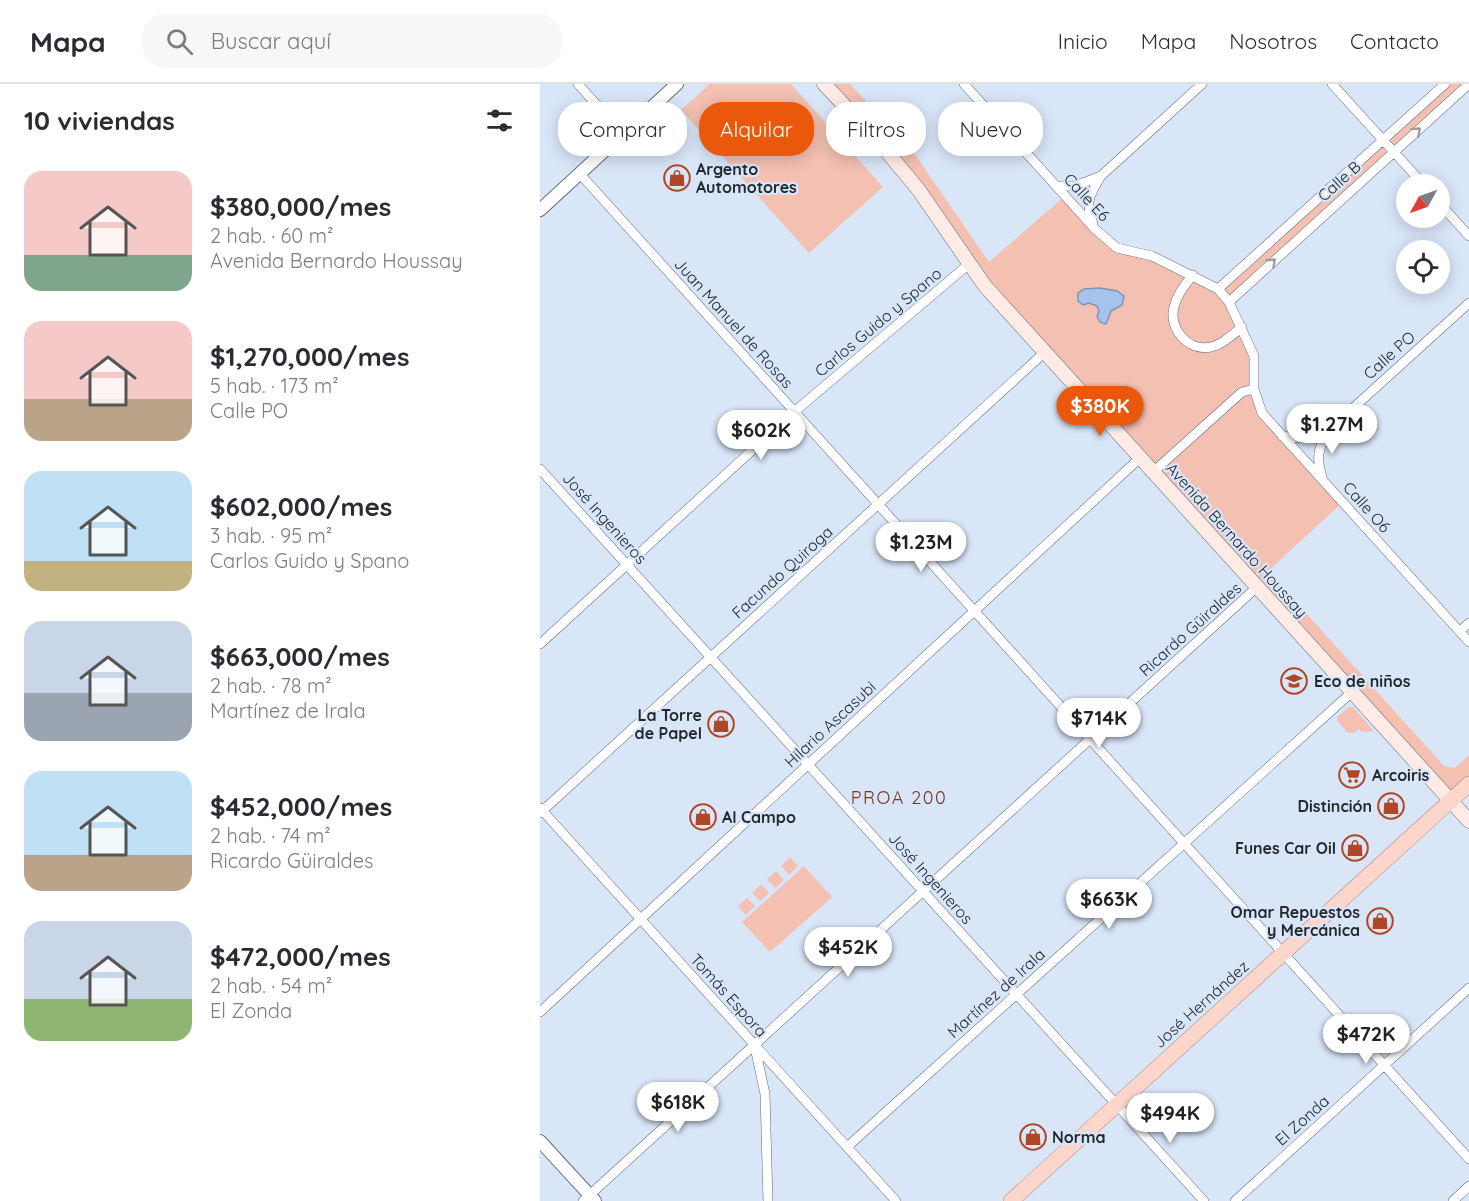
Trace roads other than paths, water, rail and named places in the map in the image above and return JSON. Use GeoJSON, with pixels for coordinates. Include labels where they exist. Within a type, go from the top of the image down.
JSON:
{"type":"FeatureCollection","features":[{"type":"Feature","properties":{"kind":"main road","name":"Avenida Bernardo Houssay"},"geometry":{"type":"LineString","coordinates":[[824,84],[878,141],[918,189],[947,227],[985,286],[1469,821]]}},
{"type":"Feature","properties":{"kind":"main road","name":"José Hernández"},"geometry":{"type":"LineString","coordinates":[[1011,1201],[1469,784]]}},
{"type":"Feature","properties":{"kind":"street"},"geometry":{"type":"LineString","coordinates":[[578,84],[594,102]]}},
{"type":"Feature","properties":{"kind":"street"},"geometry":{"type":"LineString","coordinates":[[658,102],[677,84]]}},
{"type":"Feature","properties":{"kind":"street","name":"Calle E6"},"geometry":{"type":"LineString","coordinates":[[964,84],[1095,229],[1117,248],[1152,256],[1218,289]]}},
{"type":"Feature","properties":{"kind":"street"},"geometry":{"type":"LineString","coordinates":[[1095,229],[1088,209],[1090,194],[1101,176],[1202,84]]}},
{"type":"Feature","properties":{"kind":"street"},"geometry":{"type":"LineString","coordinates":[[1332,84],[1414,174]]}},
{"type":"Feature","properties":{"kind":"street","name":"Calle B"},"geometry":{"type":"LineString","coordinates":[[1218,289],[1445,84]]}},
{"type":"Feature","properties":{"kind":"street","name":"Calle B"},"geometry":{"type":"LineString","coordinates":[[1229,302],[1469,84]]}},
{"type":"Feature","properties":{"kind":"street"},"geometry":{"type":"LineString","coordinates":[[540,210],[599,156]]}},
{"type":"Feature","properties":{"kind":"street","name":"Juan Manuel de Rosas"},"geometry":{"type":"LineString","coordinates":[[580,174],[1469,1160]]}},
{"type":"Feature","properties":{"kind":"street"},"geometry":{"type":"LineString","coordinates":[[1056,186],[1075,186],[1101,176]]}},
{"type":"Feature","properties":{"kind":"street"},"geometry":{"type":"LineString","coordinates":[[1450,215],[1469,236]]}},
{"type":"Feature","properties":{"kind":"street","name":"Carlos Guido y Spano"},"geometry":{"type":"LineString","coordinates":[[540,644],[795,412],[969,264]]}},
{"type":"Feature","properties":{"kind":"street"},"geometry":{"type":"LineString","coordinates":[[1193,275],[1181,290],[1173,308],[1173,320],[1184,340],[1192,346],[1212,347],[1242,327]]}},
{"type":"Feature","properties":{"kind":"street","name":"Calle O6"},"geometry":{"type":"LineString","coordinates":[[1218,289],[1229,302],[1254,357],[1254,390],[1262,413],[1469,642]]}},
{"type":"Feature","properties":{"kind":"street","name":"Calle PO"},"geometry":{"type":"LineString","coordinates":[[1282,436],[1298,439],[1314,437],[1330,429],[1469,303]]}},
{"type":"Feature","properties":{"kind":"street","name":"Facundo Quiroga"},"geometry":{"type":"LineString","coordinates":[[541,811],[1045,352]]}},
{"type":"Feature","properties":{"kind":"street"},"geometry":{"type":"LineString","coordinates":[[1153,472],[1242,392],[1254,390]]}},
{"type":"Feature","properties":{"kind":"street","name":"Calle PO"},"geometry":{"type":"LineString","coordinates":[[1323,480],[1318,462],[1320,446],[1330,429]]}},
{"type":"Feature","properties":{"kind":"street","name":"Hilario Ascasubi"},"geometry":{"type":"LineString","coordinates":[[540,1012],[1140,458]]}},
{"type":"Feature","properties":{"kind":"street","name":"José Ingenieros"},"geometry":{"type":"LineString","coordinates":[[540,469],[1204,1201]]}},
{"type":"Feature","properties":{"kind":"street","name":"Ricardo Güiraldes"},"geometry":{"type":"LineString","coordinates":[[589,1199],[754,1045],[1257,587]]}},
{"type":"Feature","properties":{"kind":"street"},"geometry":{"type":"LineString","coordinates":[[1460,631],[1469,623]]}},
{"type":"Feature","properties":{"kind":"street","name":"Martínez de Irala"},"geometry":{"type":"LineString","coordinates":[[847,1147],[1352,692]]}},
{"type":"Feature","properties":{"kind":"street","name":"Tomás Espora"},"geometry":{"type":"LineString","coordinates":[[541,811],[896,1201]]}},
{"type":"Feature","properties":{"kind":"street","name":"El Zonda"},"geometry":{"type":"LineString","coordinates":[[1235,1201],[1469,988]]}},
{"type":"Feature","properties":{"kind":"street"},"geometry":{"type":"LineString","coordinates":[[754,1045],[765,1094],[768,1201]]}},
{"type":"Feature","properties":{"kind":"street"},"geometry":{"type":"LineString","coordinates":[[540,1141],[589,1199]]}},
{"type":"Feature","properties":{"kind":"street"},"geometry":{"type":"LineString","coordinates":[[1453,1201],[1469,1186]]}},
{"type":"Feature","properties":{"kind":"water"},"geometry":{"type":"Polygon","coordinates":[[[1100,288],[1117,291],[1124,296],[1122,305],[1111,311],[1106,324],[1100,322],[1097,317],[1099,311],[1097,306],[1089,303],[1083,305],[1078,301],[1078,293],[1084,289],[1100,288]]]}},
{"type":"Feature","properties":{"kind":"place","name":"Argento Automotores"},"geometry":{"type":"Point","coordinates":[677,178]}},
{"type":"Feature","properties":{"kind":"place","name":"Eco de niños"},"geometry":{"type":"Point","coordinates":[1294,681]}},
{"type":"Feature","properties":{"kind":"place","name":"La Torre de Papel"},"geometry":{"type":"Point","coordinates":[721,724]}},
{"type":"Feature","properties":{"kind":"place","name":"Arcoiris"},"geometry":{"type":"Point","coordinates":[1352,775]}},
{"type":"Feature","properties":{"kind":"place","name":"Distinción"},"geometry":{"type":"Point","coordinates":[1391,806]}},
{"type":"Feature","properties":{"kind":"place","name":"Al Campo"},"geometry":{"type":"Point","coordinates":[703,817]}},
{"type":"Feature","properties":{"kind":"place","name":"Funes Car Oil"},"geometry":{"type":"Point","coordinates":[1355,848]}},
{"type":"Feature","properties":{"kind":"place","name":"Omar Repuestos y Mercánica"},"geometry":{"type":"Point","coordinates":[1380,921]}},
{"type":"Feature","properties":{"kind":"place","name":"Norma"},"geometry":{"type":"Point","coordinates":[1033,1137]}},
{"type":"Feature","properties":{"kind":"district","name":"PROA 200"},"geometry":{"type":"Point","coordinates":[899,798]}}]}
